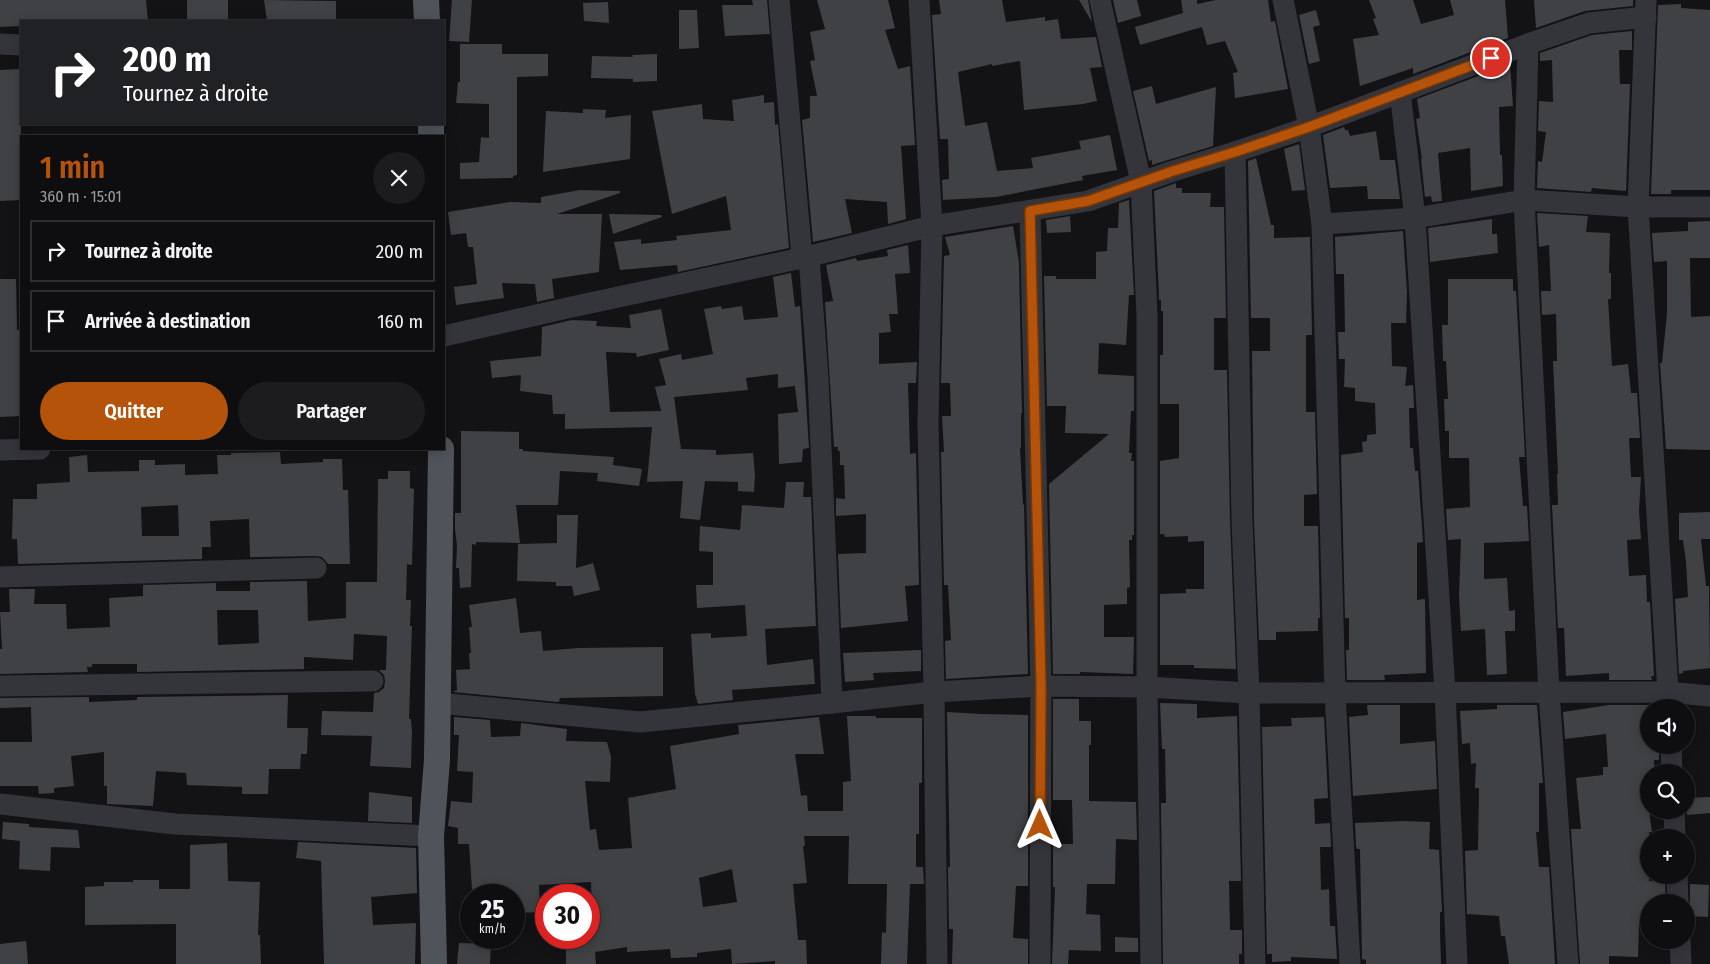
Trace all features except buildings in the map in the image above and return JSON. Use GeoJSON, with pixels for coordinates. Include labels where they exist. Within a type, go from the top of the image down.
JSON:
{"type":"FeatureCollection","features":[{"type":"Feature","properties":{"kind":"main road"},"geometry":{"type":"LineString","coordinates":[[426,0],[426,20]]}},
{"type":"Feature","properties":{"kind":"main road"},"geometry":{"type":"LineString","coordinates":[[434,964],[431,836],[438,703],[441,450]]}},
{"type":"Feature","properties":{"kind":"street"},"geometry":{"type":"LineString","coordinates":[[779,0],[818,377],[832,703]]}},
{"type":"Feature","properties":{"kind":"street"},"geometry":{"type":"LineString","coordinates":[[919,0],[932,226],[928,424],[934,692],[937,964]]}},
{"type":"Feature","properties":{"kind":"street"},"geometry":{"type":"LineString","coordinates":[[1100,0],[1141,182],[1147,315],[1146,687],[1151,964]]}},
{"type":"Feature","properties":{"kind":"street"},"geometry":{"type":"LineString","coordinates":[[1283,0],[1309,127],[1322,224],[1335,693],[1350,964]]}},
{"type":"Feature","properties":{"kind":"street"},"geometry":{"type":"LineString","coordinates":[[445,336],[805,258],[932,226],[1088,201],[1309,127],[1528,44],[1590,23],[1646,8],[1638,207],[1668,699]]}},
{"type":"Feature","properties":{"kind":"street"},"geometry":{"type":"LineString","coordinates":[[0,44],[20,45]]}},
{"type":"Feature","properties":{"kind":"street"},"geometry":{"type":"LineString","coordinates":[[1528,44],[1524,200],[1550,692],[1568,964]]}},
{"type":"Feature","properties":{"kind":"street"},"geometry":{"type":"LineString","coordinates":[[1400,92],[1415,218],[1445,692],[1457,964]]}},
{"type":"Feature","properties":{"kind":"street"},"geometry":{"type":"LineString","coordinates":[[1235,152],[1242,521],[1249,692],[1255,964]]}},
{"type":"Feature","properties":{"kind":"street"},"geometry":{"type":"LineString","coordinates":[[1322,224],[1415,218],[1524,200],[1638,207],[1710,207]]}},
{"type":"Feature","properties":{"kind":"street"},"geometry":{"type":"LineString","coordinates":[[1030,211],[1041,686],[1040,964]]}},
{"type":"Feature","properties":{"kind":"street"},"geometry":{"type":"LineString","coordinates":[[0,450],[20,450]]}},
{"type":"Feature","properties":{"kind":"street"},"geometry":{"type":"LineString","coordinates":[[0,577],[316,568]]}},
{"type":"Feature","properties":{"kind":"street"},"geometry":{"type":"LineString","coordinates":[[0,686],[373,682]]}},
{"type":"Feature","properties":{"kind":"street"},"geometry":{"type":"LineString","coordinates":[[438,703],[640,722],[934,692],[1041,686],[1146,687],[1249,692],[1550,692],[1653,699]]}},
{"type":"Feature","properties":{"kind":"street"},"geometry":{"type":"LineString","coordinates":[[1678,699],[1710,696]]}},
{"type":"Feature","properties":{"kind":"street"},"geometry":{"type":"LineString","coordinates":[[0,804],[175,824],[431,836]]}},
{"type":"Feature","properties":{"kind":"street"},"geometry":{"type":"LineString","coordinates":[[1680,949],[1681,964]]}},
{"type":"Feature","properties":{"kind":"route"},"geometry":{"type":"LineString","coordinates":[[1040,825],[1041,686],[1030,211],[1088,201],[1309,127],[1491,58]]}}]}
